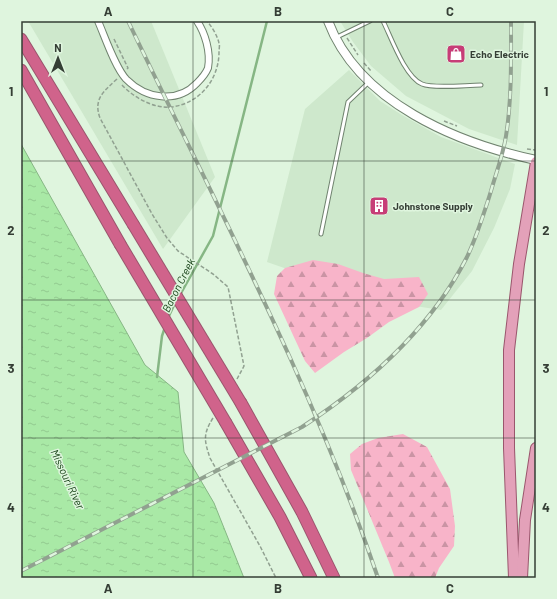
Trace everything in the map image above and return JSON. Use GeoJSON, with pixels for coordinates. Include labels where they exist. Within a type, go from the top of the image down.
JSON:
{"type":"FeatureCollection","features":[{"type":"Feature","properties":{"kind":"highway"},"geometry":{"type":"LineString","coordinates":[[21,40],[241,403],[302,512],[334,578]]}},
{"type":"Feature","properties":{"kind":"highway"},"geometry":{"type":"LineString","coordinates":[[21,70],[120,244],[280,517],[311,578]]}},
{"type":"Feature","properties":{"kind":"main road"},"geometry":{"type":"LineString","coordinates":[[514,578],[509,448],[508,350],[517,280],[536,161]]}},
{"type":"Feature","properties":{"kind":"main road"},"geometry":{"type":"LineString","coordinates":[[522,578],[525,520],[536,448]]}},
{"type":"Feature","properties":{"kind":"street"},"geometry":{"type":"LineString","coordinates":[[98,21],[125,78],[144,91],[166,97],[182,93],[192,88],[208,69],[209,54],[203,30],[197,21]]}},
{"type":"Feature","properties":{"kind":"street"},"geometry":{"type":"LineString","coordinates":[[328,21],[336,38],[347,55],[370,82],[399,106],[428,123],[470,142],[536,161]]}},
{"type":"Feature","properties":{"kind":"lane"},"geometry":{"type":"LineString","coordinates":[[336,38],[370,21]]}},
{"type":"Feature","properties":{"kind":"lane"},"geometry":{"type":"LineString","coordinates":[[383,21],[402,62],[418,82],[433,86],[481,85]]}},
{"type":"Feature","properties":{"kind":"lane"},"geometry":{"type":"LineString","coordinates":[[321,234],[348,102],[370,82]]}},
{"type":"Feature","properties":{"kind":"path"},"geometry":{"type":"LineString","coordinates":[[121,85],[144,102],[158,106],[170,107],[187,103],[201,94],[211,83],[217,70],[219,57],[219,43],[213,29],[207,21]]}},
{"type":"Feature","properties":{"kind":"path"},"geometry":{"type":"LineString","coordinates":[[344,33],[350,44],[372,73]]}},
{"type":"Feature","properties":{"kind":"path"},"geometry":{"type":"LineString","coordinates":[[114,39],[128,68]]}},
{"type":"Feature","properties":{"kind":"path"},"geometry":{"type":"LineString","coordinates":[[116,79],[101,94],[98,112],[100,118],[152,214],[167,238],[178,251],[213,274]]}},
{"type":"Feature","properties":{"kind":"path"},"geometry":{"type":"LineString","coordinates":[[442,120],[460,128]]}},
{"type":"Feature","properties":{"kind":"path"},"geometry":{"type":"LineString","coordinates":[[522,148],[536,150]]}},
{"type":"Feature","properties":{"kind":"shaded area"},"geometry":{"type":"Polygon","coordinates":[[[28,21],[151,21],[215,177],[163,249],[28,21]]]}},
{"type":"Feature","properties":{"kind":"shaded area"},"geometry":{"type":"Polygon","coordinates":[[[340,21],[524,21],[517,145],[469,129],[406,96],[371,66],[353,42],[340,21]]]}},
{"type":"Feature","properties":{"kind":"shaded area"},"geometry":{"type":"Polygon","coordinates":[[[349,70],[380,101],[402,115],[441,137],[515,164],[510,189],[494,228],[472,271],[441,310],[376,300],[267,262],[305,109],[349,70]]]}},
{"type":"Feature","properties":{"kind":"green space"},"geometry":{"type":"Polygon","coordinates":[[[313,260],[338,264],[384,279],[419,277],[428,294],[419,307],[389,322],[315,373],[305,361],[274,294],[277,276],[285,268],[313,260]]]}},
{"type":"Feature","properties":{"kind":"green space"},"geometry":{"type":"Polygon","coordinates":[[[403,434],[427,447],[450,489],[455,526],[454,546],[439,568],[435,578],[395,578],[351,470],[350,454],[362,444],[378,438],[403,434]]]}},
{"type":"Feature","properties":{"kind":"water","name":"Missouri River"},"geometry":{"type":"Polygon","coordinates":[[[21,144],[145,365],[178,392],[184,452],[214,503],[244,578],[21,578],[21,144]]]}},
{"type":"Feature","properties":{"kind":"waterway","name":"Bacon Creek"},"geometry":{"type":"LineString","coordinates":[[180,295],[213,236],[267,21]]}},
{"type":"Feature","properties":{"kind":"waterway","name":"Bacon Creek"},"geometry":{"type":"LineString","coordinates":[[168,318],[176,301]]}},
{"type":"Feature","properties":{"kind":"waterway","name":"Bacon Creek"},"geometry":{"type":"LineString","coordinates":[[157,377],[162,336],[165,327]]}},
{"type":"Feature","properties":{"kind":"railway"},"geometry":{"type":"LineString","coordinates":[[128,21],[229,227],[294,365],[324,435],[378,578]]}},
{"type":"Feature","properties":{"kind":"railway"},"geometry":{"type":"LineString","coordinates":[[21,571],[302,427],[327,410],[374,373],[416,331],[452,283],[467,257],[491,191],[503,150],[508,122],[511,78],[511,21]]}},
{"type":"Feature","properties":{"kind":"place","name":"Echo Electric"},"geometry":{"type":"Point","coordinates":[456,54]}},
{"type":"Feature","properties":{"kind":"place","name":"Johnstone Supply"},"geometry":{"type":"Point","coordinates":[379,206]}}]}
